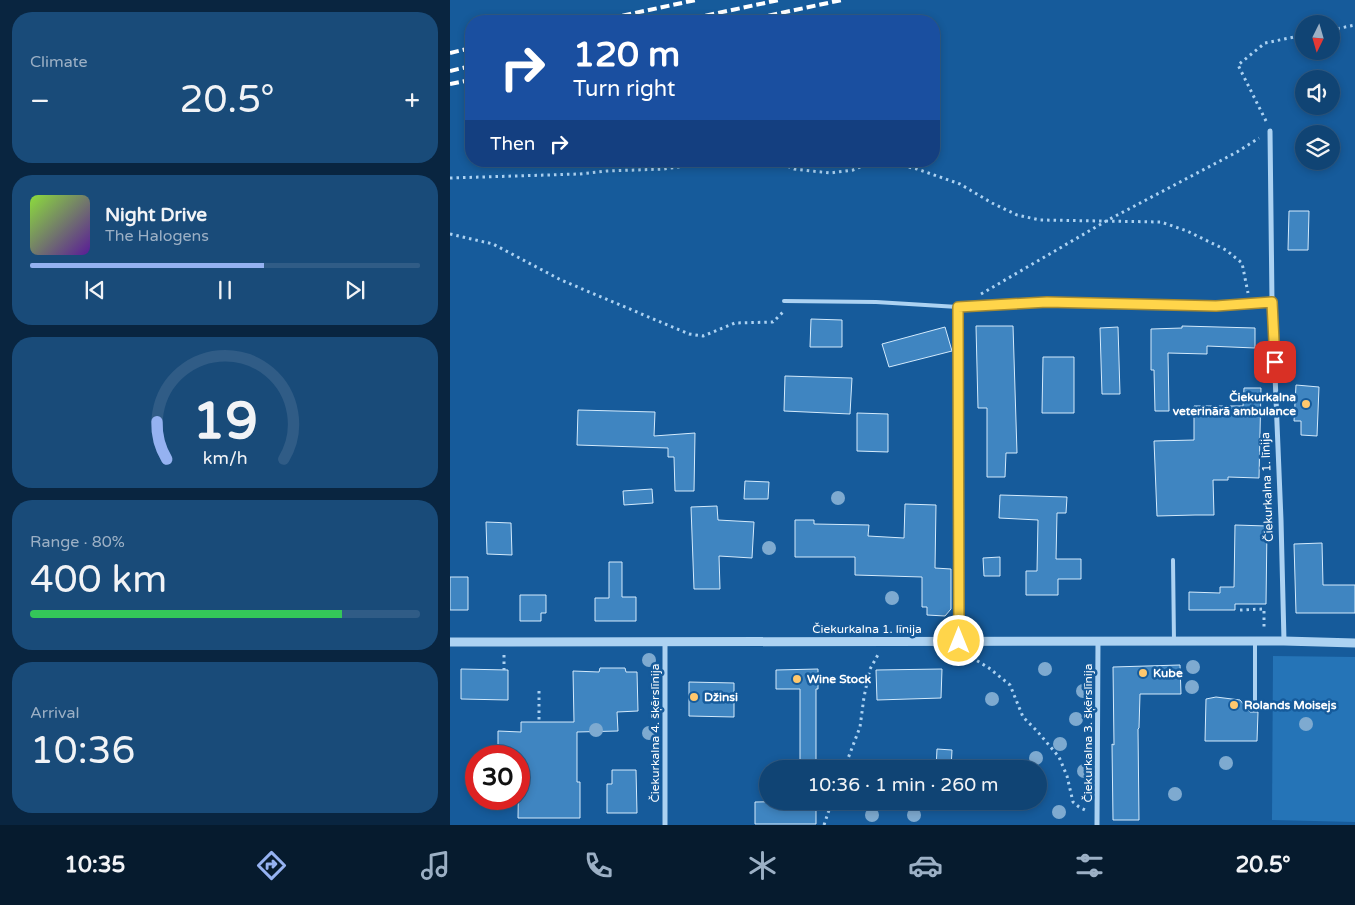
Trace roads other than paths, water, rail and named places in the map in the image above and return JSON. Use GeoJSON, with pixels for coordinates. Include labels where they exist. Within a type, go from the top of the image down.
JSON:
{"type":"FeatureCollection","features":[{"type":"Feature","properties":{"kind":"street","name":"Čiekurkalna 1. līnija"},"geometry":{"type":"LineString","coordinates":[[1270,130],[1272,302],[1284,641]]}},
{"type":"Feature","properties":{"kind":"street"},"geometry":{"type":"LineString","coordinates":[[959,641],[958,307],[1047,302],[1216,306],[1272,302]]}},
{"type":"Feature","properties":{"kind":"street","name":"Čiekurkalna 3. šķērslīnija"},"geometry":{"type":"LineString","coordinates":[[1097,822],[1098,641]]}},
{"type":"Feature","properties":{"kind":"street","name":"Čiekurkalna 1. līnija"},"geometry":{"type":"LineString","coordinates":[[450,642],[1284,641],[1355,643]]}},
{"type":"Feature","properties":{"kind":"street","name":"Čiekurkalna 4. šķērslīnija"},"geometry":{"type":"LineString","coordinates":[[665,642],[665,825]]}},
{"type":"Feature","properties":{"kind":"lane"},"geometry":{"type":"LineString","coordinates":[[784,301],[876,302],[958,307]]}},
{"type":"Feature","properties":{"kind":"lane"},"geometry":{"type":"LineString","coordinates":[[1173,560],[1174,642]]}},
{"type":"Feature","properties":{"kind":"lane"},"geometry":{"type":"LineString","coordinates":[[1254,703],[1255,641]]}},
{"type":"Feature","properties":{"kind":"railway"},"geometry":{"type":"LineString","coordinates":[[625,15],[696,0]]}},
{"type":"Feature","properties":{"kind":"railway"},"geometry":{"type":"LineString","coordinates":[[708,15],[779,0]]}},
{"type":"Feature","properties":{"kind":"railway"},"geometry":{"type":"LineString","coordinates":[[771,15],[842,0]]}},
{"type":"Feature","properties":{"kind":"railway"},"geometry":{"type":"LineString","coordinates":[[450,53],[465,49]]}},
{"type":"Feature","properties":{"kind":"railway"},"geometry":{"type":"LineString","coordinates":[[450,71],[465,67]]}},
{"type":"Feature","properties":{"kind":"railway"},"geometry":{"type":"LineString","coordinates":[[450,84],[465,81]]}},
{"type":"Feature","properties":{"kind":"place","name":"Čiekurkalna veterinārā ambulance"},"geometry":{"type":"Point","coordinates":[1306,404]}},
{"type":"Feature","properties":{"kind":"place","name":"Kube"},"geometry":{"type":"Point","coordinates":[1143,673]}},
{"type":"Feature","properties":{"kind":"place","name":"Wine Stock"},"geometry":{"type":"Point","coordinates":[797,679]}},
{"type":"Feature","properties":{"kind":"place","name":"Džinsi"},"geometry":{"type":"Point","coordinates":[694,697]}},
{"type":"Feature","properties":{"kind":"place","name":"Rolands Moisejs"},"geometry":{"type":"Point","coordinates":[1234,705]}}]}
